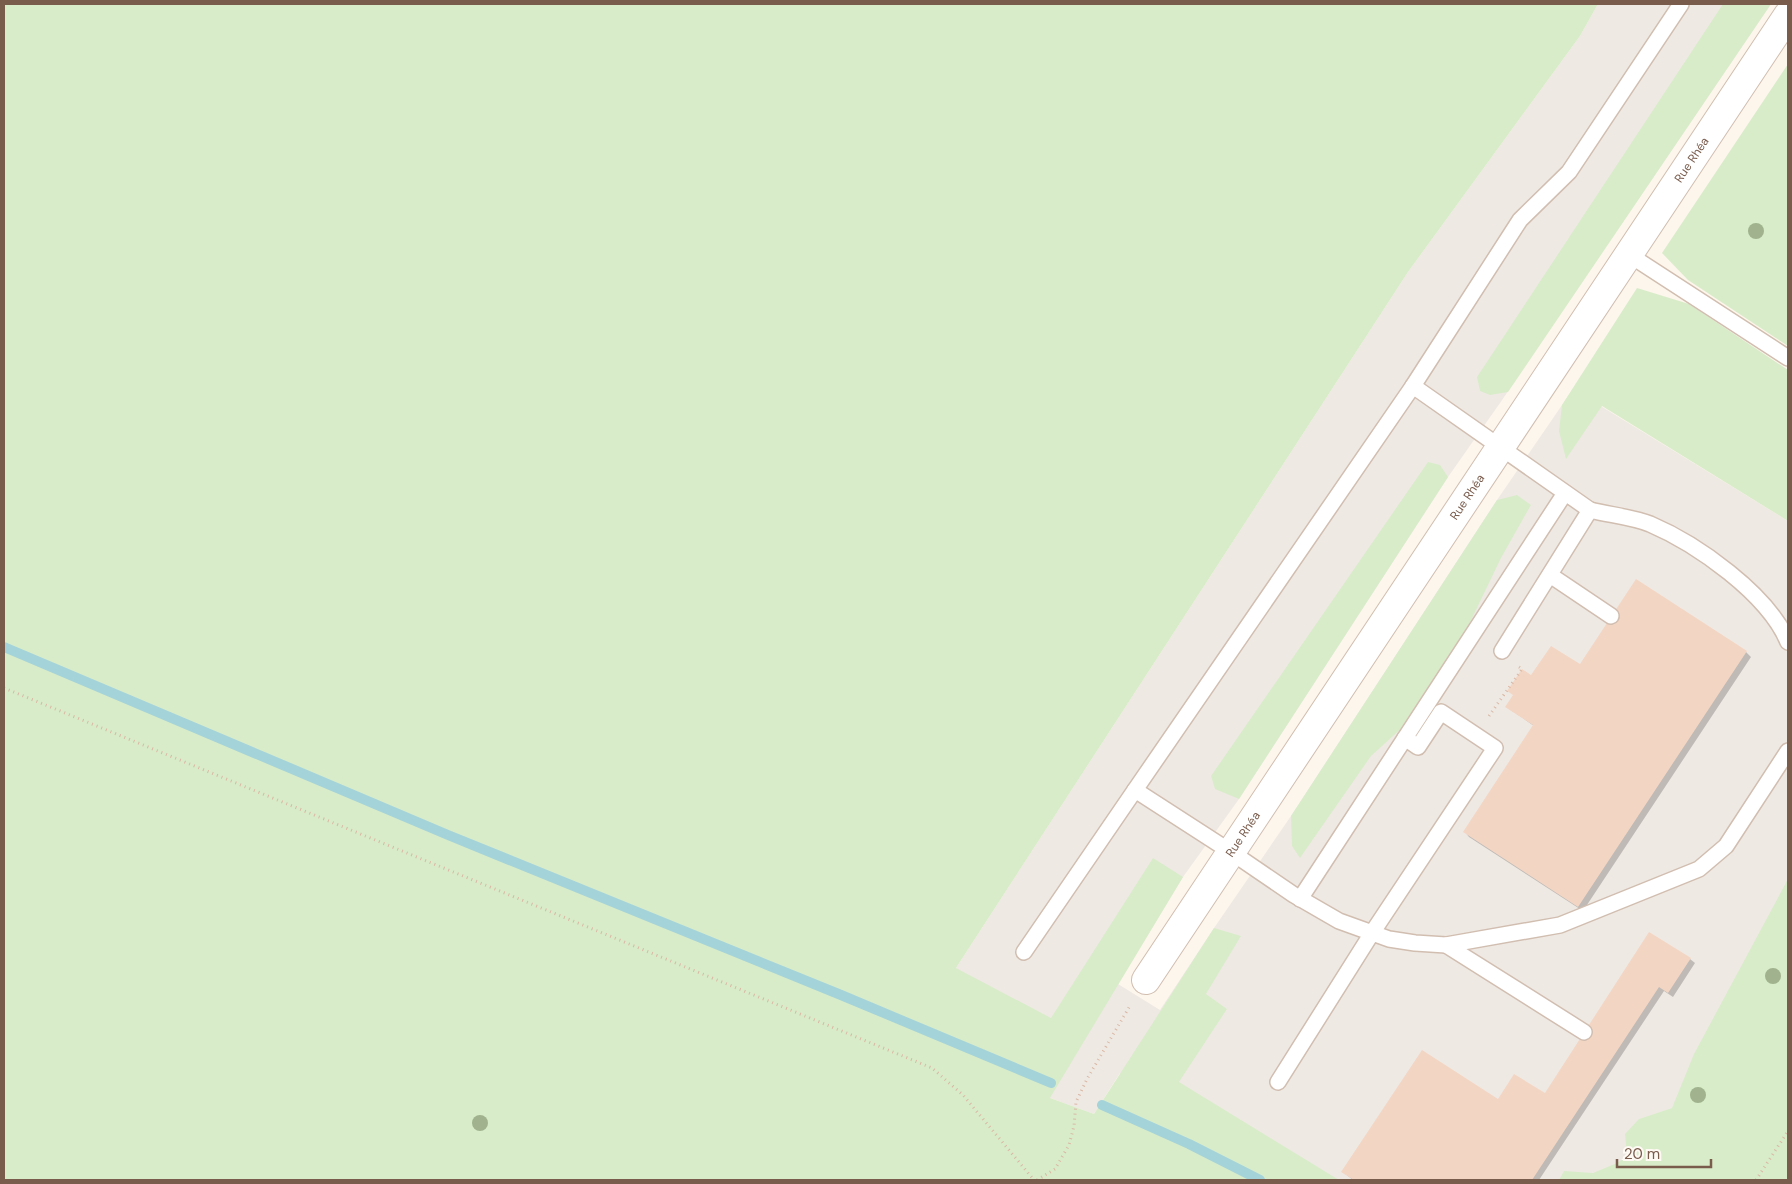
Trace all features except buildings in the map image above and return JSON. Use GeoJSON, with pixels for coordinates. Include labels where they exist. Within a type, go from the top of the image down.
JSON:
{"type":"FeatureCollection","features":[{"type":"Feature","properties":{"kind":"street","name":"Rue Rhéa"},"geometry":{"type":"LineString","coordinates":[[1146,980],[1788,15]]}},
{"type":"Feature","properties":{"kind":"lane"},"geometry":{"type":"LineString","coordinates":[[1024,952],[1413,386],[1520,220],[1569,172],[1681,4]]}},
{"type":"Feature","properties":{"kind":"lane"},"geometry":{"type":"LineString","coordinates":[[1628,254],[1788,358]]}},
{"type":"Feature","properties":{"kind":"lane"},"geometry":{"type":"LineString","coordinates":[[1413,386],[1590,510],[1649,524],[1687,543],[1739,580],[1760,600],[1785,633],[1788,642]]}},
{"type":"Feature","properties":{"kind":"lane"},"geometry":{"type":"LineString","coordinates":[[1300,899],[1565,493]]}},
{"type":"Feature","properties":{"kind":"lane"},"geometry":{"type":"LineString","coordinates":[[1502,651],[1590,510]]}},
{"type":"Feature","properties":{"kind":"lane"},"geometry":{"type":"LineString","coordinates":[[1550,575],[1611,616]]}},
{"type":"Feature","properties":{"kind":"lane"},"geometry":{"type":"LineString","coordinates":[[1278,1082],[1372,933],[1495,748],[1441,712],[1418,746],[1404,738]]}},
{"type":"Feature","properties":{"kind":"lane"},"geometry":{"type":"LineString","coordinates":[[1135,790],[1300,899],[1340,921],[1389,939],[1415,944],[1446,945],[1560,925],[1699,869],[1726,846],[1788,751]]}},
{"type":"Feature","properties":{"kind":"lane"},"geometry":{"type":"LineString","coordinates":[[1446,945],[1584,1032]]}},
{"type":"Feature","properties":{"kind":"path"},"geometry":{"type":"LineString","coordinates":[[1476,735],[1522,669]]}},
{"type":"Feature","properties":{"kind":"path"},"geometry":{"type":"LineString","coordinates":[[4,688],[932,1068],[962,1095],[1035,1180],[1055,1169],[1069,1145],[1074,1126],[1076,1102],[1087,1079],[1146,980]]}},
{"type":"Feature","properties":{"kind":"path"},"geometry":{"type":"LineString","coordinates":[[1756,1180],[1788,1131]]}},
{"type":"Feature","properties":{"kind":"shaded area"},"geometry":{"type":"Polygon","coordinates":[[[1598,4],[1771,4],[1448,477],[1239,799],[1183,877],[1118,984],[1160,1010],[1291,816],[1497,500],[1573,389],[1788,521],[1788,1029],[1688,1180],[1298,1180],[1120,1073],[1094,1114],[1050,1098],[956,968],[1408,272],[1580,36],[1598,4]]]}},
{"type":"Feature","properties":{"kind":"green space"},"geometry":{"type":"Polygon","coordinates":[[[4,4],[1598,4],[1580,36],[1408,272],[956,968],[1051,1018],[1153,858],[1183,877],[1050,1098],[1094,1114],[1214,928],[1241,936],[1206,994],[1227,1009],[1179,1082],[1339,1180],[4,1180],[4,4]]]}},
{"type":"Feature","properties":{"kind":"green space"},"geometry":{"type":"Polygon","coordinates":[[[1723,4],[1771,4],[1508,392],[1490,395],[1480,391],[1477,377],[1723,4]]]}},
{"type":"Feature","properties":{"kind":"green space"},"geometry":{"type":"Polygon","coordinates":[[[1788,64],[1788,346],[1688,280],[1662,253],[1788,64]]]}},
{"type":"Feature","properties":{"kind":"green space"},"geometry":{"type":"Polygon","coordinates":[[[1637,288],[1689,304],[1788,370],[1788,521],[1602,406],[1566,459],[1559,431],[1562,405],[1637,288]]]}},
{"type":"Feature","properties":{"kind":"green space"},"geometry":{"type":"Polygon","coordinates":[[[1428,462],[1440,465],[1448,477],[1239,799],[1215,789],[1211,776],[1428,462]]]}},
{"type":"Feature","properties":{"kind":"green space"},"geometry":{"type":"Polygon","coordinates":[[[1517,495],[1531,505],[1501,558],[1463,637],[1403,727],[1371,756],[1300,858],[1292,846],[1291,816],[1497,500],[1517,495]]]}},
{"type":"Feature","properties":{"kind":"green space"},"geometry":{"type":"Polygon","coordinates":[[[1788,879],[1788,1180],[1559,1180],[1564,1171],[1593,1173],[1617,1163],[1627,1156],[1625,1134],[1639,1119],[1672,1108],[1694,1054],[1788,879]]]}},
{"type":"Feature","properties":{"kind":"waterway"},"geometry":{"type":"LineString","coordinates":[[4,647],[448,835],[841,995],[1051,1083]]}},
{"type":"Feature","properties":{"kind":"waterway"},"geometry":{"type":"LineString","coordinates":[[1102,1105],[1189,1144],[1260,1180]]}}]}
